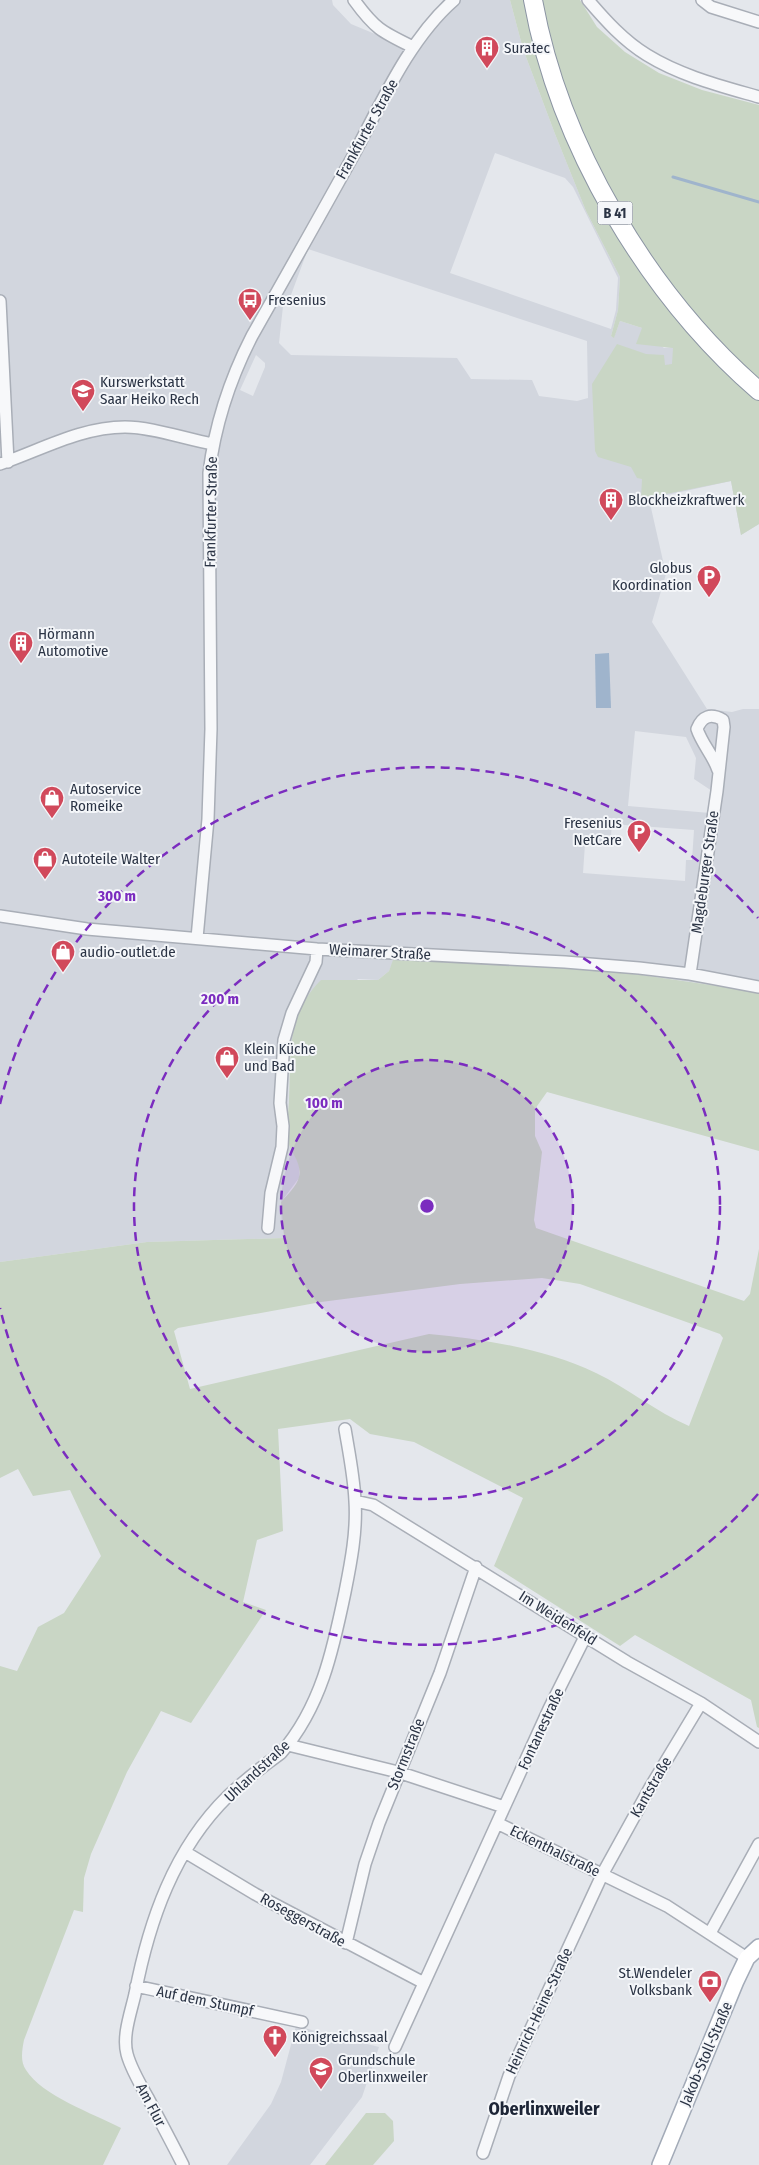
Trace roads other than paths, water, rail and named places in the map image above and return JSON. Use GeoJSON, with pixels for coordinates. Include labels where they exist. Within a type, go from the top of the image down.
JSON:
{"type":"FeatureCollection","features":[{"type":"Feature","properties":{"kind":"highway","name":"B 41"},"geometry":{"type":"LineString","coordinates":[[533,0],[550,68],[569,124],[598,185],[625,232],[661,284],[696,328],[759,391]]}},
{"type":"Feature","properties":{"kind":"main road","name":"Jakob-Stoll-Straße"},"geometry":{"type":"LineString","coordinates":[[660,2165],[711,2039],[747,1958],[759,1947]]}},
{"type":"Feature","properties":{"kind":"street"},"geometry":{"type":"LineString","coordinates":[[354,0],[370,22],[381,31],[413,47]]}},
{"type":"Feature","properties":{"kind":"street","name":"Frankfurter Straße"},"geometry":{"type":"LineString","coordinates":[[197,938],[208,819],[211,729],[209,495],[213,444],[237,365],[252,336],[413,47],[426,29],[454,0]]}},
{"type":"Feature","properties":{"kind":"street"},"geometry":{"type":"LineString","coordinates":[[588,0],[625,40],[646,55],[710,83],[759,97]]}},
{"type":"Feature","properties":{"kind":"street"},"geometry":{"type":"LineString","coordinates":[[702,0],[711,6],[759,22]]}},
{"type":"Feature","properties":{"kind":"street"},"geometry":{"type":"LineString","coordinates":[[0,301],[4,463],[76,435],[108,428],[126,427],[147,430],[213,444]]}},
{"type":"Feature","properties":{"kind":"street","name":"Magdeburger Straße"},"geometry":{"type":"LineString","coordinates":[[690,974],[717,791],[718,770]]}},
{"type":"Feature","properties":{"kind":"street","name":"Weimarer Straße"},"geometry":{"type":"LineString","coordinates":[[0,916],[87,929],[317,949],[566,962],[690,974],[759,987]]}},
{"type":"Feature","properties":{"kind":"street"},"geometry":{"type":"LineString","coordinates":[[268,1228],[271,1193],[282,1147],[283,1126],[280,1103],[284,1040],[292,1013],[316,962],[317,949]]}},
{"type":"Feature","properties":{"kind":"street","name":"Uhlandstraße"},"geometry":{"type":"LineString","coordinates":[[126,2043],[136,1986],[156,1910],[165,1887],[185,1852],[227,1797],[281,1753],[288,1745],[318,1694],[334,1647],[353,1551],[355,1501],[345,1429]]}},
{"type":"Feature","properties":{"kind":"street","name":"Im Weidenfeld"},"geometry":{"type":"LineString","coordinates":[[355,1501],[373,1505],[627,1662],[701,1703],[759,1742]]}},
{"type":"Feature","properties":{"kind":"street","name":"Stormstraße"},"geometry":{"type":"LineString","coordinates":[[346,1943],[365,1864],[398,1772],[440,1673],[476,1567]]}},
{"type":"Feature","properties":{"kind":"street","name":"Fontanestraße"},"geometry":{"type":"LineString","coordinates":[[497,1823],[549,1709],[586,1635]]}},
{"type":"Feature","properties":{"kind":"street","name":"Kantstraße"},"geometry":{"type":"LineString","coordinates":[[603,1873],[650,1786],[701,1703]]}},
{"type":"Feature","properties":{"kind":"street"},"geometry":{"type":"LineString","coordinates":[[288,1745],[398,1772],[504,1806]]}},
{"type":"Feature","properties":{"kind":"street","name":"Eckenthalstraße"},"geometry":{"type":"LineString","coordinates":[[395,2047],[497,1823],[603,1873],[667,1906],[747,1958]]}},
{"type":"Feature","properties":{"kind":"street"},"geometry":{"type":"LineString","coordinates":[[710,1933],[759,1844]]}},
{"type":"Feature","properties":{"kind":"street","name":"Roseggerstraße"},"geometry":{"type":"LineString","coordinates":[[185,1852],[255,1894],[424,1983]]}},
{"type":"Feature","properties":{"kind":"street","name":"Heinrich-Heine-Straße"},"geometry":{"type":"LineString","coordinates":[[483,2153],[509,2076],[603,1873]]}},
{"type":"Feature","properties":{"kind":"street","name":"Auf dem Stumpf"},"geometry":{"type":"LineString","coordinates":[[136,1986],[302,2022]]}},
{"type":"Feature","properties":{"kind":"street","name":"Am Flur"},"geometry":{"type":"LineString","coordinates":[[126,2043],[127,2054],[136,2077],[183,2165]]}},
{"type":"Feature","properties":{"kind":"water"},"geometry":{"type":"Polygon","coordinates":[[[609,653],[611,708],[596,708],[595,654],[609,653]]]}},
{"type":"Feature","properties":{"kind":"waterway"},"geometry":{"type":"LineString","coordinates":[[673,177],[759,202]]}},
{"type":"Feature","properties":{"kind":"place","name":"Suratec"},"geometry":{"type":"Point","coordinates":[487,69]}},
{"type":"Feature","properties":{"kind":"place","name":"Fresenius"},"geometry":{"type":"Point","coordinates":[250,321]}},
{"type":"Feature","properties":{"kind":"place","name":"Kurswerkstatt Saar Heiko Rech"},"geometry":{"type":"Point","coordinates":[83,412]}},
{"type":"Feature","properties":{"kind":"place","name":"Blockheizkraftwerk"},"geometry":{"type":"Point","coordinates":[611,521]}},
{"type":"Feature","properties":{"kind":"place","name":"Globus Koordination"},"geometry":{"type":"Point","coordinates":[709,598]}},
{"type":"Feature","properties":{"kind":"place","name":"Hörmann Automotive"},"geometry":{"type":"Point","coordinates":[21,664]}},
{"type":"Feature","properties":{"kind":"place","name":"Autoservice Romeike"},"geometry":{"type":"Point","coordinates":[52,819]}},
{"type":"Feature","properties":{"kind":"place","name":"Fresenius NetCare"},"geometry":{"type":"Point","coordinates":[639,853]}},
{"type":"Feature","properties":{"kind":"place","name":"Autoteile Walter"},"geometry":{"type":"Point","coordinates":[45,880]}},
{"type":"Feature","properties":{"kind":"place","name":"audio-outlet.de"},"geometry":{"type":"Point","coordinates":[63,973]}},
{"type":"Feature","properties":{"kind":"place","name":"Klein Küche und Bad"},"geometry":{"type":"Point","coordinates":[227,1079]}},
{"type":"Feature","properties":{"kind":"place","name":"St.Wendeler Volksbank"},"geometry":{"type":"Point","coordinates":[710,2003]}},
{"type":"Feature","properties":{"kind":"place","name":"Königreichssaal"},"geometry":{"type":"Point","coordinates":[275,2058]}},
{"type":"Feature","properties":{"kind":"place","name":"Grundschule Oberlinxweiler"},"geometry":{"type":"Point","coordinates":[321,2090]}},
{"type":"Feature","properties":{"kind":"district","name":"Oberlinxweiler"},"geometry":{"type":"Point","coordinates":[544,2109]}}]}
